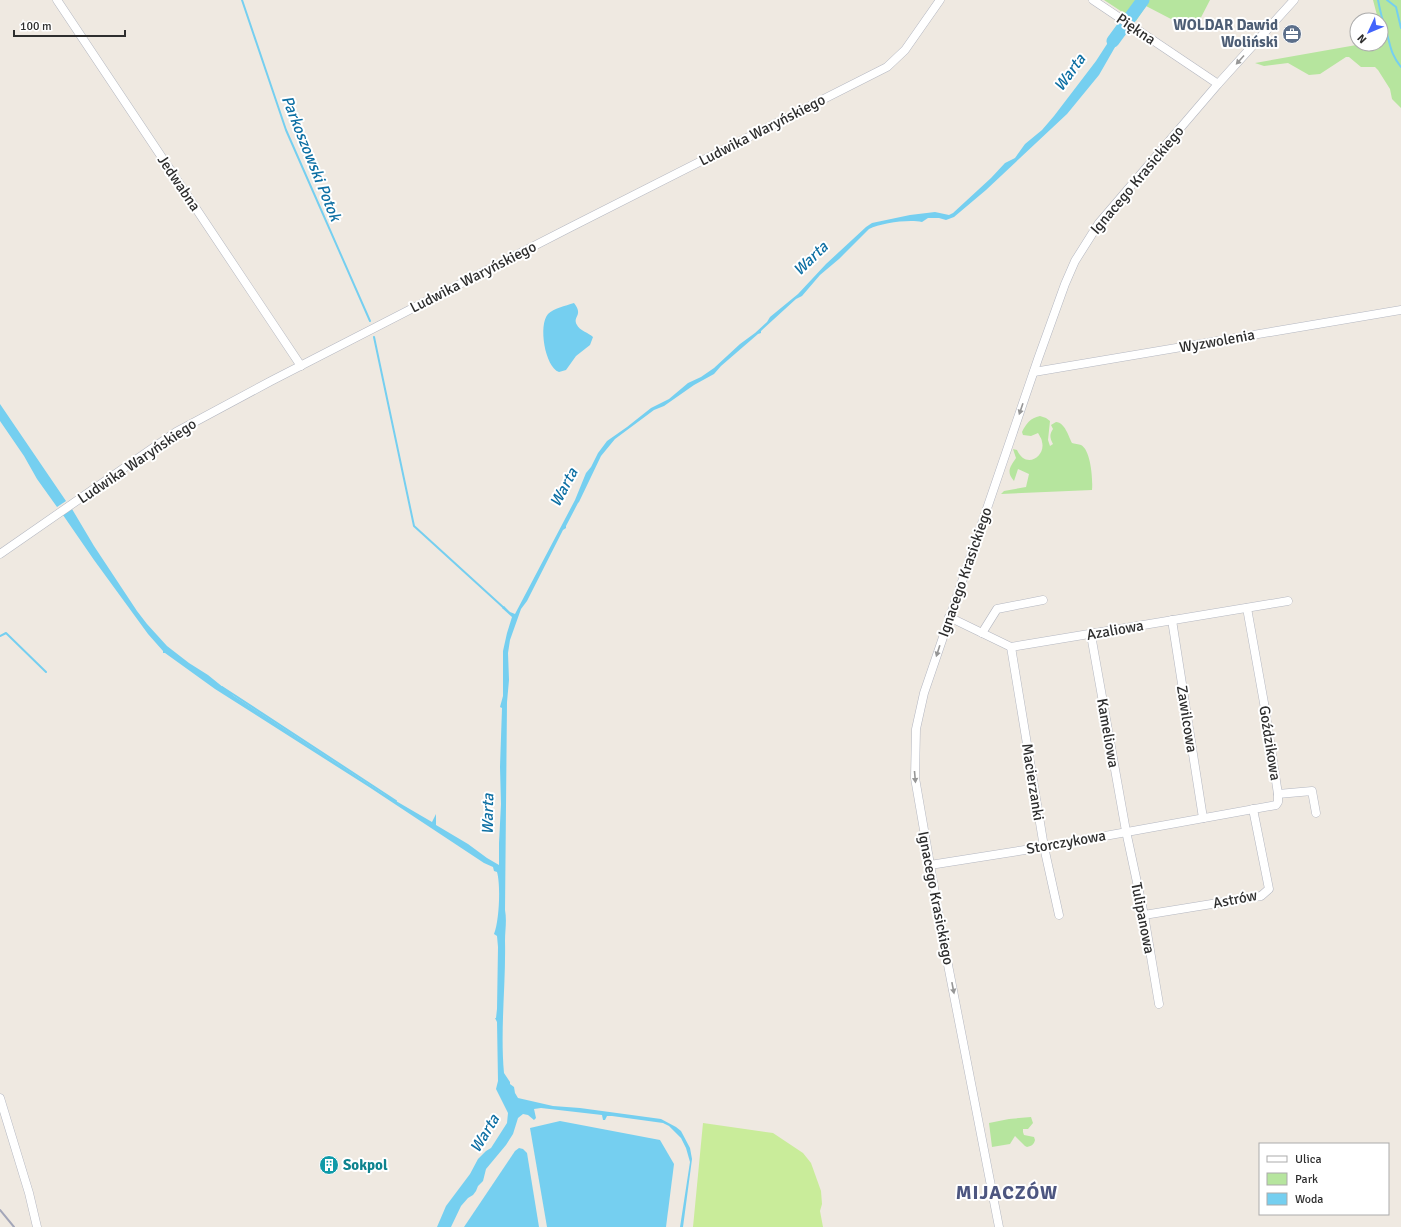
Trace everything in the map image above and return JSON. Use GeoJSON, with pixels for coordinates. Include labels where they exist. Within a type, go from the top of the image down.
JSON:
{"type":"FeatureCollection","features":[{"type":"Feature","properties":{"kind":"street","name":"Jedwabna"},"geometry":{"type":"LineString","coordinates":[[58,0],[301,366]]}},
{"type":"Feature","properties":{"kind":"street","name":"Ludwika Waryńskiego"},"geometry":{"type":"LineString","coordinates":[[0,554],[176,432],[301,366],[729,146],[883,70],[896,60],[905,50],[940,0]]}},
{"type":"Feature","properties":{"kind":"street","name":"Piękna"},"geometry":{"type":"LineString","coordinates":[[1094,0],[1218,84]]}},
{"type":"Feature","properties":{"kind":"street","name":"Ignacego Krasickiego"},"geometry":{"type":"LineString","coordinates":[[999,1227],[930,865],[915,778],[916,729],[924,693],[1034,372],[1065,284],[1075,261],[1099,222],[1218,84],[1294,0]]}},
{"type":"Feature","properties":{"kind":"street","name":"Wyzwolenia"},"geometry":{"type":"LineString","coordinates":[[1034,372],[1401,310]]}},
{"type":"Feature","properties":{"kind":"street"},"geometry":{"type":"LineString","coordinates":[[982,633],[997,609],[1043,600]]}},
{"type":"Feature","properties":{"kind":"street","name":"Azaliowa"},"geometry":{"type":"LineString","coordinates":[[1011,647],[1288,601]]}},
{"type":"Feature","properties":{"kind":"street","name":"Goździkowa"},"geometry":{"type":"LineString","coordinates":[[1203,818],[1275,806],[1278,802],[1264,703],[1247,608]]}},
{"type":"Feature","properties":{"kind":"street"},"geometry":{"type":"LineString","coordinates":[[949,617],[1011,647]]}},
{"type":"Feature","properties":{"kind":"street","name":"Zawilcowa"},"geometry":{"type":"LineString","coordinates":[[1172,620],[1203,818]]}},
{"type":"Feature","properties":{"kind":"street","name":"Kameliowa"},"geometry":{"type":"LineString","coordinates":[[1091,634],[1126,831]]}},
{"type":"Feature","properties":{"kind":"street","name":"Macierzanki"},"geometry":{"type":"LineString","coordinates":[[1011,647],[1044,847],[1059,915]]}},
{"type":"Feature","properties":{"kind":"street"},"geometry":{"type":"LineString","coordinates":[[1278,794],[1312,790],[1316,813]]}},
{"type":"Feature","properties":{"kind":"street","name":"Astrów"},"geometry":{"type":"LineString","coordinates":[[1144,914],[1261,896],[1266,892],[1269,889],[1253,809]]}},
{"type":"Feature","properties":{"kind":"street","name":"Storczykowa"},"geometry":{"type":"LineString","coordinates":[[930,865],[1044,847],[1203,818]]}},
{"type":"Feature","properties":{"kind":"street","name":"Tulipanowa"},"geometry":{"type":"LineString","coordinates":[[1126,831],[1144,914],[1159,1004]]}},
{"type":"Feature","properties":{"kind":"street"},"geometry":{"type":"LineString","coordinates":[[0,1098],[29,1193],[37,1227]]}},
{"type":"Feature","properties":{"kind":"green space"},"geometry":{"type":"Polygon","coordinates":[[[1104,0],[1210,0],[1194,31],[1146,6],[1136,21],[1104,0]]]}},
{"type":"Feature","properties":{"kind":"green space"},"geometry":{"type":"Polygon","coordinates":[[[1373,0],[1401,0],[1401,108],[1392,99],[1390,89],[1375,67],[1361,67],[1349,57],[1346,57],[1320,74],[1309,75],[1288,63],[1264,66],[1255,63],[1349,46],[1349,52],[1389,52],[1389,12],[1376,12],[1373,0]]]}},
{"type":"Feature","properties":{"kind":"green space"},"geometry":{"type":"Polygon","coordinates":[[[1040,416],[1050,421],[1048,440],[1050,446],[1053,444],[1050,436],[1053,429],[1051,425],[1056,422],[1064,427],[1072,443],[1081,445],[1084,448],[1091,466],[1092,490],[1001,494],[1004,491],[1026,487],[1029,474],[1018,469],[1014,481],[1010,475],[1011,467],[1016,458],[1013,449],[1017,450],[1025,459],[1030,460],[1038,456],[1041,452],[1042,440],[1038,433],[1031,436],[1023,435],[1022,432],[1029,422],[1040,416]]]}},
{"type":"Feature","properties":{"kind":"green space"},"geometry":{"type":"Polygon","coordinates":[[[1031,1117],[1033,1123],[1028,1129],[1023,1129],[1023,1132],[1024,1135],[1034,1137],[1035,1140],[1032,1145],[1027,1147],[1025,1146],[1015,1136],[1010,1144],[992,1147],[989,1123],[1031,1117]]]}},
{"type":"Feature","properties":{"kind":"green space"},"geometry":{"type":"Polygon","coordinates":[[[703,1123],[773,1133],[803,1153],[811,1163],[821,1191],[822,1204],[820,1211],[823,1227],[693,1227],[703,1123]]]}},
{"type":"Feature","properties":{"kind":"water"},"geometry":{"type":"Polygon","coordinates":[[[1141,0],[1147,0],[1132,19],[1127,15],[1141,0]]]}},
{"type":"Feature","properties":{"kind":"water"},"geometry":{"type":"Polygon","coordinates":[[[1120,24],[1126,28],[1099,75],[1067,114],[986,190],[954,217],[946,220],[939,218],[928,218],[922,222],[895,222],[869,229],[839,259],[820,275],[802,296],[796,299],[761,331],[761,333],[721,366],[714,374],[694,385],[664,406],[654,410],[615,439],[601,456],[566,528],[563,530],[527,601],[521,609],[510,640],[508,653],[509,680],[507,702],[506,922],[503,1023],[504,1073],[510,1084],[514,1087],[518,1098],[553,1106],[580,1108],[661,1119],[681,1131],[690,1148],[692,1159],[683,1227],[680,1227],[690,1162],[681,1138],[669,1126],[663,1123],[612,1116],[607,1116],[605,1120],[603,1120],[602,1115],[541,1108],[534,1109],[536,1118],[534,1120],[528,1115],[523,1114],[518,1118],[513,1134],[486,1169],[483,1181],[478,1186],[476,1191],[461,1206],[451,1227],[437,1227],[446,1206],[470,1174],[478,1159],[491,1148],[507,1123],[508,1113],[496,1089],[498,1081],[497,1022],[495,1018],[497,1009],[498,947],[497,936],[494,934],[499,904],[497,872],[494,871],[493,867],[484,863],[369,787],[215,689],[163,653],[94,560],[63,515],[72,509],[94,546],[137,611],[167,646],[208,675],[234,696],[384,794],[432,822],[436,814],[436,825],[499,865],[502,708],[500,707],[503,696],[503,651],[512,617],[502,608],[504,606],[510,612],[515,614],[575,500],[586,473],[591,467],[598,453],[607,441],[651,408],[669,399],[688,383],[701,377],[714,368],[740,344],[755,333],[767,322],[770,317],[798,294],[826,264],[866,227],[872,223],[910,215],[935,212],[949,215],[953,213],[1005,163],[1015,158],[1025,144],[1042,130],[1096,61],[1120,24]]]}},
{"type":"Feature","properties":{"kind":"water"},"geometry":{"type":"Polygon","coordinates":[[[574,303],[578,311],[576,320],[577,325],[593,337],[590,345],[576,356],[566,370],[559,372],[554,369],[550,362],[544,345],[543,336],[545,319],[553,310],[574,303]]]}},
{"type":"Feature","properties":{"kind":"water"},"geometry":{"type":"Polygon","coordinates":[[[0,404],[66,501],[57,507],[37,479],[24,456],[0,421],[0,404]]]}},
{"type":"Feature","properties":{"kind":"water"},"geometry":{"type":"Polygon","coordinates":[[[560,1121],[660,1140],[674,1164],[666,1227],[547,1227],[530,1128],[560,1121]]]}},
{"type":"Feature","properties":{"kind":"water"},"geometry":{"type":"Polygon","coordinates":[[[519,1148],[523,1149],[527,1153],[539,1227],[464,1227],[515,1151],[519,1148]]]}},
{"type":"Feature","properties":{"kind":"waterway","name":"Parkoszowski Potok"},"geometry":{"type":"LineString","coordinates":[[242,0],[286,130],[370,321]]}},
{"type":"Feature","properties":{"kind":"waterway","name":"Warta"},"geometry":{"type":"LineString","coordinates":[[1113,41],[1143,0]]}},
{"type":"Feature","properties":{"kind":"waterway"},"geometry":{"type":"LineString","coordinates":[[1378,0],[1392,52],[1401,67]]}},
{"type":"Feature","properties":{"kind":"waterway"},"geometry":{"type":"LineString","coordinates":[[1387,0],[1396,7],[1401,28]]}},
{"type":"Feature","properties":{"kind":"waterway","name":"Parkoszowski Potok"},"geometry":{"type":"LineString","coordinates":[[374,337],[414,526],[504,608]]}},
{"type":"Feature","properties":{"kind":"waterway"},"geometry":{"type":"LineString","coordinates":[[0,636],[6,633],[46,672]]}},
{"type":"Feature","properties":{"kind":"waterway"},"geometry":{"type":"LineString","coordinates":[[222,687],[396,801]]}},
{"type":"Feature","properties":{"kind":"railway"},"geometry":{"type":"LineString","coordinates":[[0,1210],[14,1227]]}},
{"type":"Feature","properties":{"kind":"place","name":"WOLDAR Dawid Woliński"},"geometry":{"type":"Point","coordinates":[1292,34]}},
{"type":"Feature","properties":{"kind":"place","name":"Sokpol"},"geometry":{"type":"Point","coordinates":[329,1165]}},
{"type":"Feature","properties":{"kind":"district","name":"MIJACZÓW"},"geometry":{"type":"Point","coordinates":[1007,1192]}}]}
